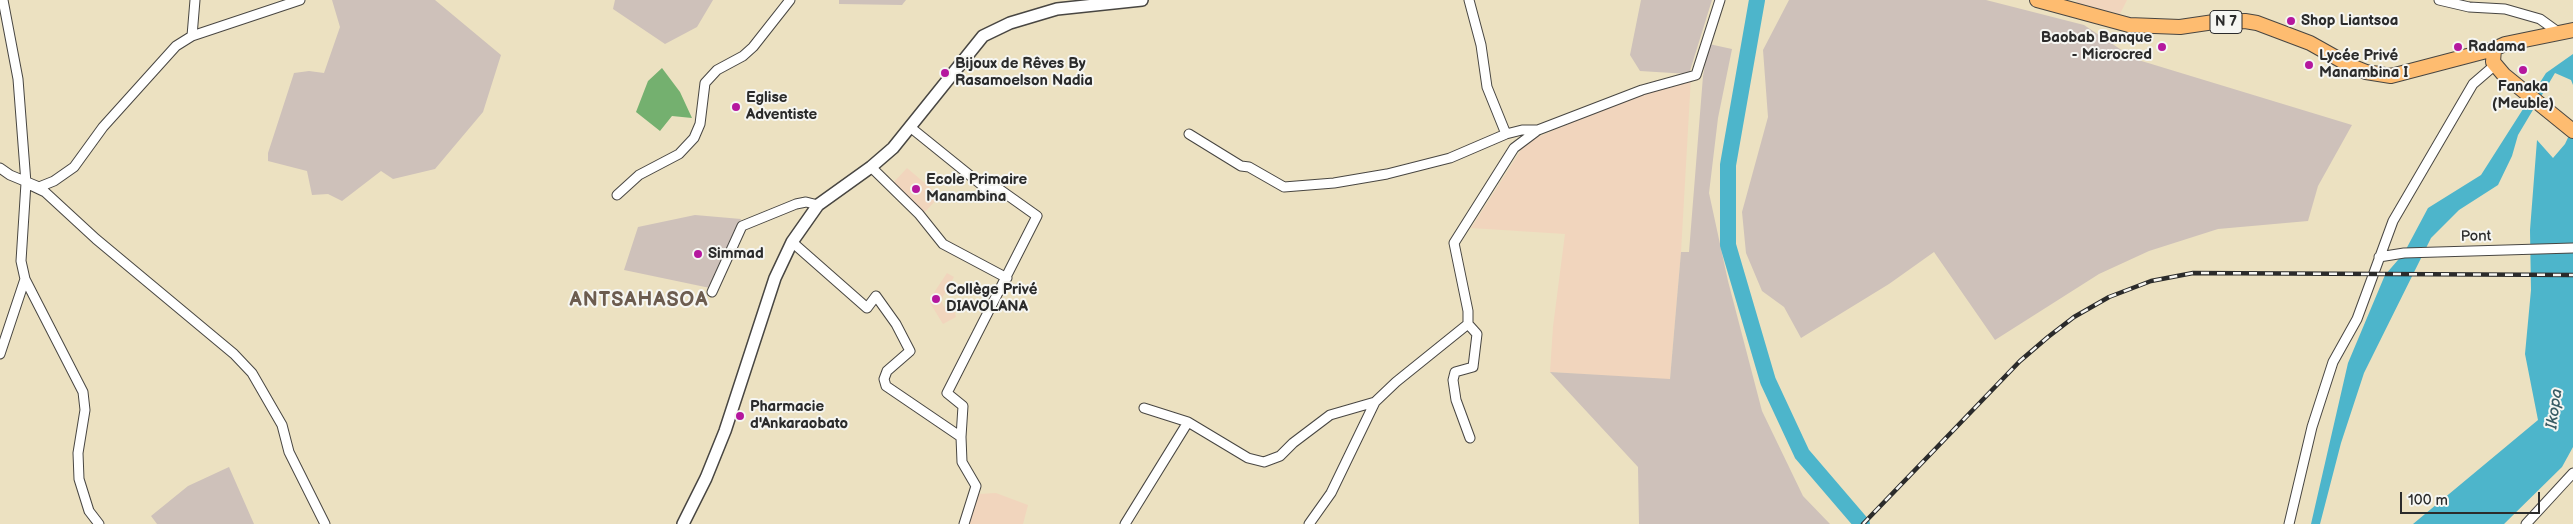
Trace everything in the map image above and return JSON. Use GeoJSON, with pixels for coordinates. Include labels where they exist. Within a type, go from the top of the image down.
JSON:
{"type":"FeatureCollection","features":[{"type":"Feature","properties":{"kind":"main road","name":"N 7"},"geometry":{"type":"LineString","coordinates":[[2036,0],[2128,25],[2180,27],[2214,22],[2244,21],[2257,23],[2310,43],[2351,66],[2380,75],[2399,75],[2494,49],[2505,44],[2573,30]]}},
{"type":"Feature","properties":{"kind":"main road"},"geometry":{"type":"LineString","coordinates":[[2494,49],[2492,58],[2494,65],[2512,82],[2573,131]]}},
{"type":"Feature","properties":{"kind":"street"},"geometry":{"type":"LineString","coordinates":[[3,0],[18,80],[26,183],[21,235],[21,261],[25,279],[83,392],[85,410],[78,452],[79,479],[89,511],[99,524]]}},
{"type":"Feature","properties":{"kind":"street"},"geometry":{"type":"LineString","coordinates":[[192,36],[194,0]]}},
{"type":"Feature","properties":{"kind":"street"},"geometry":{"type":"LineString","coordinates":[[26,183],[39,187],[74,167],[103,127],[176,46],[192,36],[285,3],[300,0]]}},
{"type":"Feature","properties":{"kind":"street"},"geometry":{"type":"LineString","coordinates":[[618,195],[639,176],[678,154],[694,138],[700,124],[704,83],[717,70],[742,56],[753,47],[790,0]]}},
{"type":"Feature","properties":{"kind":"street"},"geometry":{"type":"LineString","coordinates":[[683,524],[725,431],[775,278],[792,242],[818,205],[871,167],[893,148],[983,36],[1010,23],[1056,9],[1142,0]]}},
{"type":"Feature","properties":{"kind":"street"},"geometry":{"type":"LineString","coordinates":[[1470,0],[1481,44],[1487,87],[1506,134]]}},
{"type":"Feature","properties":{"kind":"street"},"geometry":{"type":"LineString","coordinates":[[1470,438],[1456,400],[1453,380],[1456,372],[1473,367],[1477,334],[1468,324],[1468,311],[1454,243],[1514,148],[1538,130],[1642,90],[1696,75],[1720,0]]}},
{"type":"Feature","properties":{"kind":"street"},"geometry":{"type":"LineString","coordinates":[[2439,0],[2505,9],[2532,16],[2540,19],[2558,32]]}},
{"type":"Feature","properties":{"kind":"street"},"geometry":{"type":"LineString","coordinates":[[2289,524],[2312,427],[2333,362],[2357,319],[2394,221],[2473,84],[2494,65]]}},
{"type":"Feature","properties":{"kind":"street"},"geometry":{"type":"LineString","coordinates":[[910,127],[988,190],[999,189],[1037,216],[1007,278],[956,371],[947,393],[963,406],[962,462],[976,486],[964,524]]}},
{"type":"Feature","properties":{"kind":"street"},"geometry":{"type":"LineString","coordinates":[[1190,134],[1241,166],[1249,167],[1284,187],[1334,184],[1387,174],[1450,158],[1506,134],[1522,130],[1538,130]]}},
{"type":"Feature","properties":{"kind":"street"},"geometry":{"type":"LineString","coordinates":[[871,167],[918,214],[943,244],[1007,278]]}},
{"type":"Feature","properties":{"kind":"street"},"geometry":{"type":"LineString","coordinates":[[0,168],[45,192],[96,239],[234,354],[252,373],[282,425],[289,452],[325,524]]}},
{"type":"Feature","properties":{"kind":"street"},"geometry":{"type":"LineString","coordinates":[[712,292],[742,226],[796,204],[806,202],[818,205]]}},
{"type":"Feature","properties":{"kind":"street"},"geometry":{"type":"LineString","coordinates":[[792,242],[867,308],[876,296],[896,324],[910,351],[887,371],[884,379],[886,386],[961,437]]}},
{"type":"Feature","properties":{"kind":"street","name":"Pont"},"geometry":{"type":"LineString","coordinates":[[2379,257],[2404,252],[2573,248]]}},
{"type":"Feature","properties":{"kind":"street"},"geometry":{"type":"LineString","coordinates":[[0,354],[25,279]]}},
{"type":"Feature","properties":{"kind":"street"},"geometry":{"type":"LineString","coordinates":[[1309,524],[1331,493],[1375,402],[1396,382],[1468,324]]}},
{"type":"Feature","properties":{"kind":"street"},"geometry":{"type":"LineString","coordinates":[[1144,408],[1188,422],[1248,458],[1264,462],[1280,456],[1293,442],[1330,415],[1375,402]]}},
{"type":"Feature","properties":{"kind":"street"},"geometry":{"type":"LineString","coordinates":[[1125,524],[1188,422]]}},
{"type":"Feature","properties":{"kind":"street"},"geometry":{"type":"LineString","coordinates":[[2526,524],[2573,474]]}},
{"type":"Feature","properties":{"kind":"shaded area"},"geometry":{"type":"Polygon","coordinates":[[[332,0],[435,0],[501,55],[483,112],[435,169],[393,179],[381,171],[342,201],[328,194],[312,195],[307,171],[268,161],[268,153],[294,73],[309,71],[324,73],[340,27],[332,0]]]}},
{"type":"Feature","properties":{"kind":"shaded area"},"geometry":{"type":"Polygon","coordinates":[[[615,0],[713,0],[697,27],[665,44],[613,9],[615,0]]]}},
{"type":"Feature","properties":{"kind":"shaded area"},"geometry":{"type":"Polygon","coordinates":[[[839,0],[906,0],[902,5],[839,4],[839,0]]]}},
{"type":"Feature","properties":{"kind":"shaded area"},"geometry":{"type":"Polygon","coordinates":[[[1641,0],[1712,0],[1689,74],[1640,71],[1630,55],[1641,0]]]}},
{"type":"Feature","properties":{"kind":"shaded area"},"geometry":{"type":"Polygon","coordinates":[[[1789,0],[1986,0],[2084,25],[2135,59],[2352,125],[2318,186],[2308,221],[2218,229],[2149,251],[2099,274],[1995,340],[1934,252],[1889,284],[1801,338],[1784,307],[1762,291],[1746,253],[1742,212],[1768,117],[1763,50],[1789,0]]]}},
{"type":"Feature","properties":{"kind":"shaded area"},"geometry":{"type":"Polygon","coordinates":[[[2077,0],[2127,0],[2120,14],[2076,3],[2077,0]]]}},
{"type":"Feature","properties":{"kind":"shaded area"},"geometry":{"type":"Polygon","coordinates":[[[1709,44],[1732,49],[1718,118],[1709,193],[1728,281],[1762,411],[1803,496],[1830,524],[1639,524],[1638,467],[1550,372],[1670,379],[1681,252],[1689,252],[1703,76],[1709,44]]]}},
{"type":"Feature","properties":{"kind":"shaded area"},"geometry":{"type":"Polygon","coordinates":[[[1691,77],[1681,252],[1670,380],[1550,372],[1553,327],[1565,234],[1471,228],[1526,142],[1646,91],[1691,77]]]}},
{"type":"Feature","properties":{"kind":"shaded area","name":"Ecole Primaire Manambina"},"geometry":{"type":"Polygon","coordinates":[[[907,168],[940,196],[922,215],[893,183],[907,168]]]}},
{"type":"Feature","properties":{"kind":"shaded area"},"geometry":{"type":"Polygon","coordinates":[[[695,215],[741,219],[710,288],[624,270],[638,227],[695,215]]]}},
{"type":"Feature","properties":{"kind":"shaded area","name":"Collège Privé DIAVOLANA"},"geometry":{"type":"Polygon","coordinates":[[[947,273],[954,277],[941,300],[944,307],[948,304],[954,310],[956,317],[943,324],[930,303],[931,297],[947,273]]]}},
{"type":"Feature","properties":{"kind":"shaded area"},"geometry":{"type":"Polygon","coordinates":[[[229,467],[254,524],[157,524],[151,516],[188,486],[229,467]]]}},
{"type":"Feature","properties":{"kind":"shaded area"},"geometry":{"type":"Polygon","coordinates":[[[996,493],[1028,505],[1023,524],[968,524],[979,494],[996,493]]]}},
{"type":"Feature","properties":{"kind":"green space"},"geometry":{"type":"Polygon","coordinates":[[[662,68],[680,92],[692,118],[672,116],[660,131],[636,112],[648,81],[662,68]]]}},
{"type":"Feature","properties":{"kind":"water"},"geometry":{"type":"Polygon","coordinates":[[[2573,54],[2573,85],[2571,80],[2555,73],[2518,135],[2512,156],[2498,185],[2459,210],[2431,238],[2364,373],[2341,443],[2320,524],[2311,524],[2348,363],[2385,275],[2404,253],[2428,208],[2481,175],[2546,73],[2573,54]]]}},
{"type":"Feature","properties":{"kind":"water","name":"Ikopa"},"geometry":{"type":"Polygon","coordinates":[[[2573,127],[2573,447],[2562,467],[2504,524],[2413,524],[2538,420],[2525,354],[2531,290],[2530,230],[2537,140],[2553,158],[2565,144],[2573,127]]]}},
{"type":"Feature","properties":{"kind":"waterway"},"geometry":{"type":"LineString","coordinates":[[1757,0],[1728,165],[1728,245],[1768,381],[1802,454],[1862,524]]}},
{"type":"Feature","properties":{"kind":"railway"},"geometry":{"type":"LineString","coordinates":[[1863,524],[2020,361],[2048,337],[2074,317],[2109,297],[2151,281],[2193,273],[2573,275]]}},
{"type":"Feature","properties":{"kind":"place","name":"Shop Liantsoa"},"geometry":{"type":"Point","coordinates":[2291,21]}},
{"type":"Feature","properties":{"kind":"place","name":"Baobab Banque - Microcred"},"geometry":{"type":"Point","coordinates":[2162,47]}},
{"type":"Feature","properties":{"kind":"place","name":"Radama"},"geometry":{"type":"Point","coordinates":[2458,47]}},
{"type":"Feature","properties":{"kind":"place","name":"Lycée Privé Manambina I"},"geometry":{"type":"Point","coordinates":[2309,65]}},
{"type":"Feature","properties":{"kind":"place","name":"Fanaka (Meuble)"},"geometry":{"type":"Point","coordinates":[2523,70]}},
{"type":"Feature","properties":{"kind":"place","name":"Bijoux de Rêves By Rasamoelson Nadia"},"geometry":{"type":"Point","coordinates":[945,73]}},
{"type":"Feature","properties":{"kind":"place","name":"Eglise Adventiste"},"geometry":{"type":"Point","coordinates":[736,107]}},
{"type":"Feature","properties":{"kind":"place","name":"Ecole Primaire Manambina"},"geometry":{"type":"Point","coordinates":[916,189]}},
{"type":"Feature","properties":{"kind":"place","name":"Simmad"},"geometry":{"type":"Point","coordinates":[698,254]}},
{"type":"Feature","properties":{"kind":"place","name":"Collège Privé DIAVOLANA"},"geometry":{"type":"Point","coordinates":[936,299]}},
{"type":"Feature","properties":{"kind":"place","name":"Pharmacie d'Ankaraobato"},"geometry":{"type":"Point","coordinates":[740,416]}},
{"type":"Feature","properties":{"kind":"district","name":"ANTSAHASOA"},"geometry":{"type":"Point","coordinates":[639,301]}}]}
